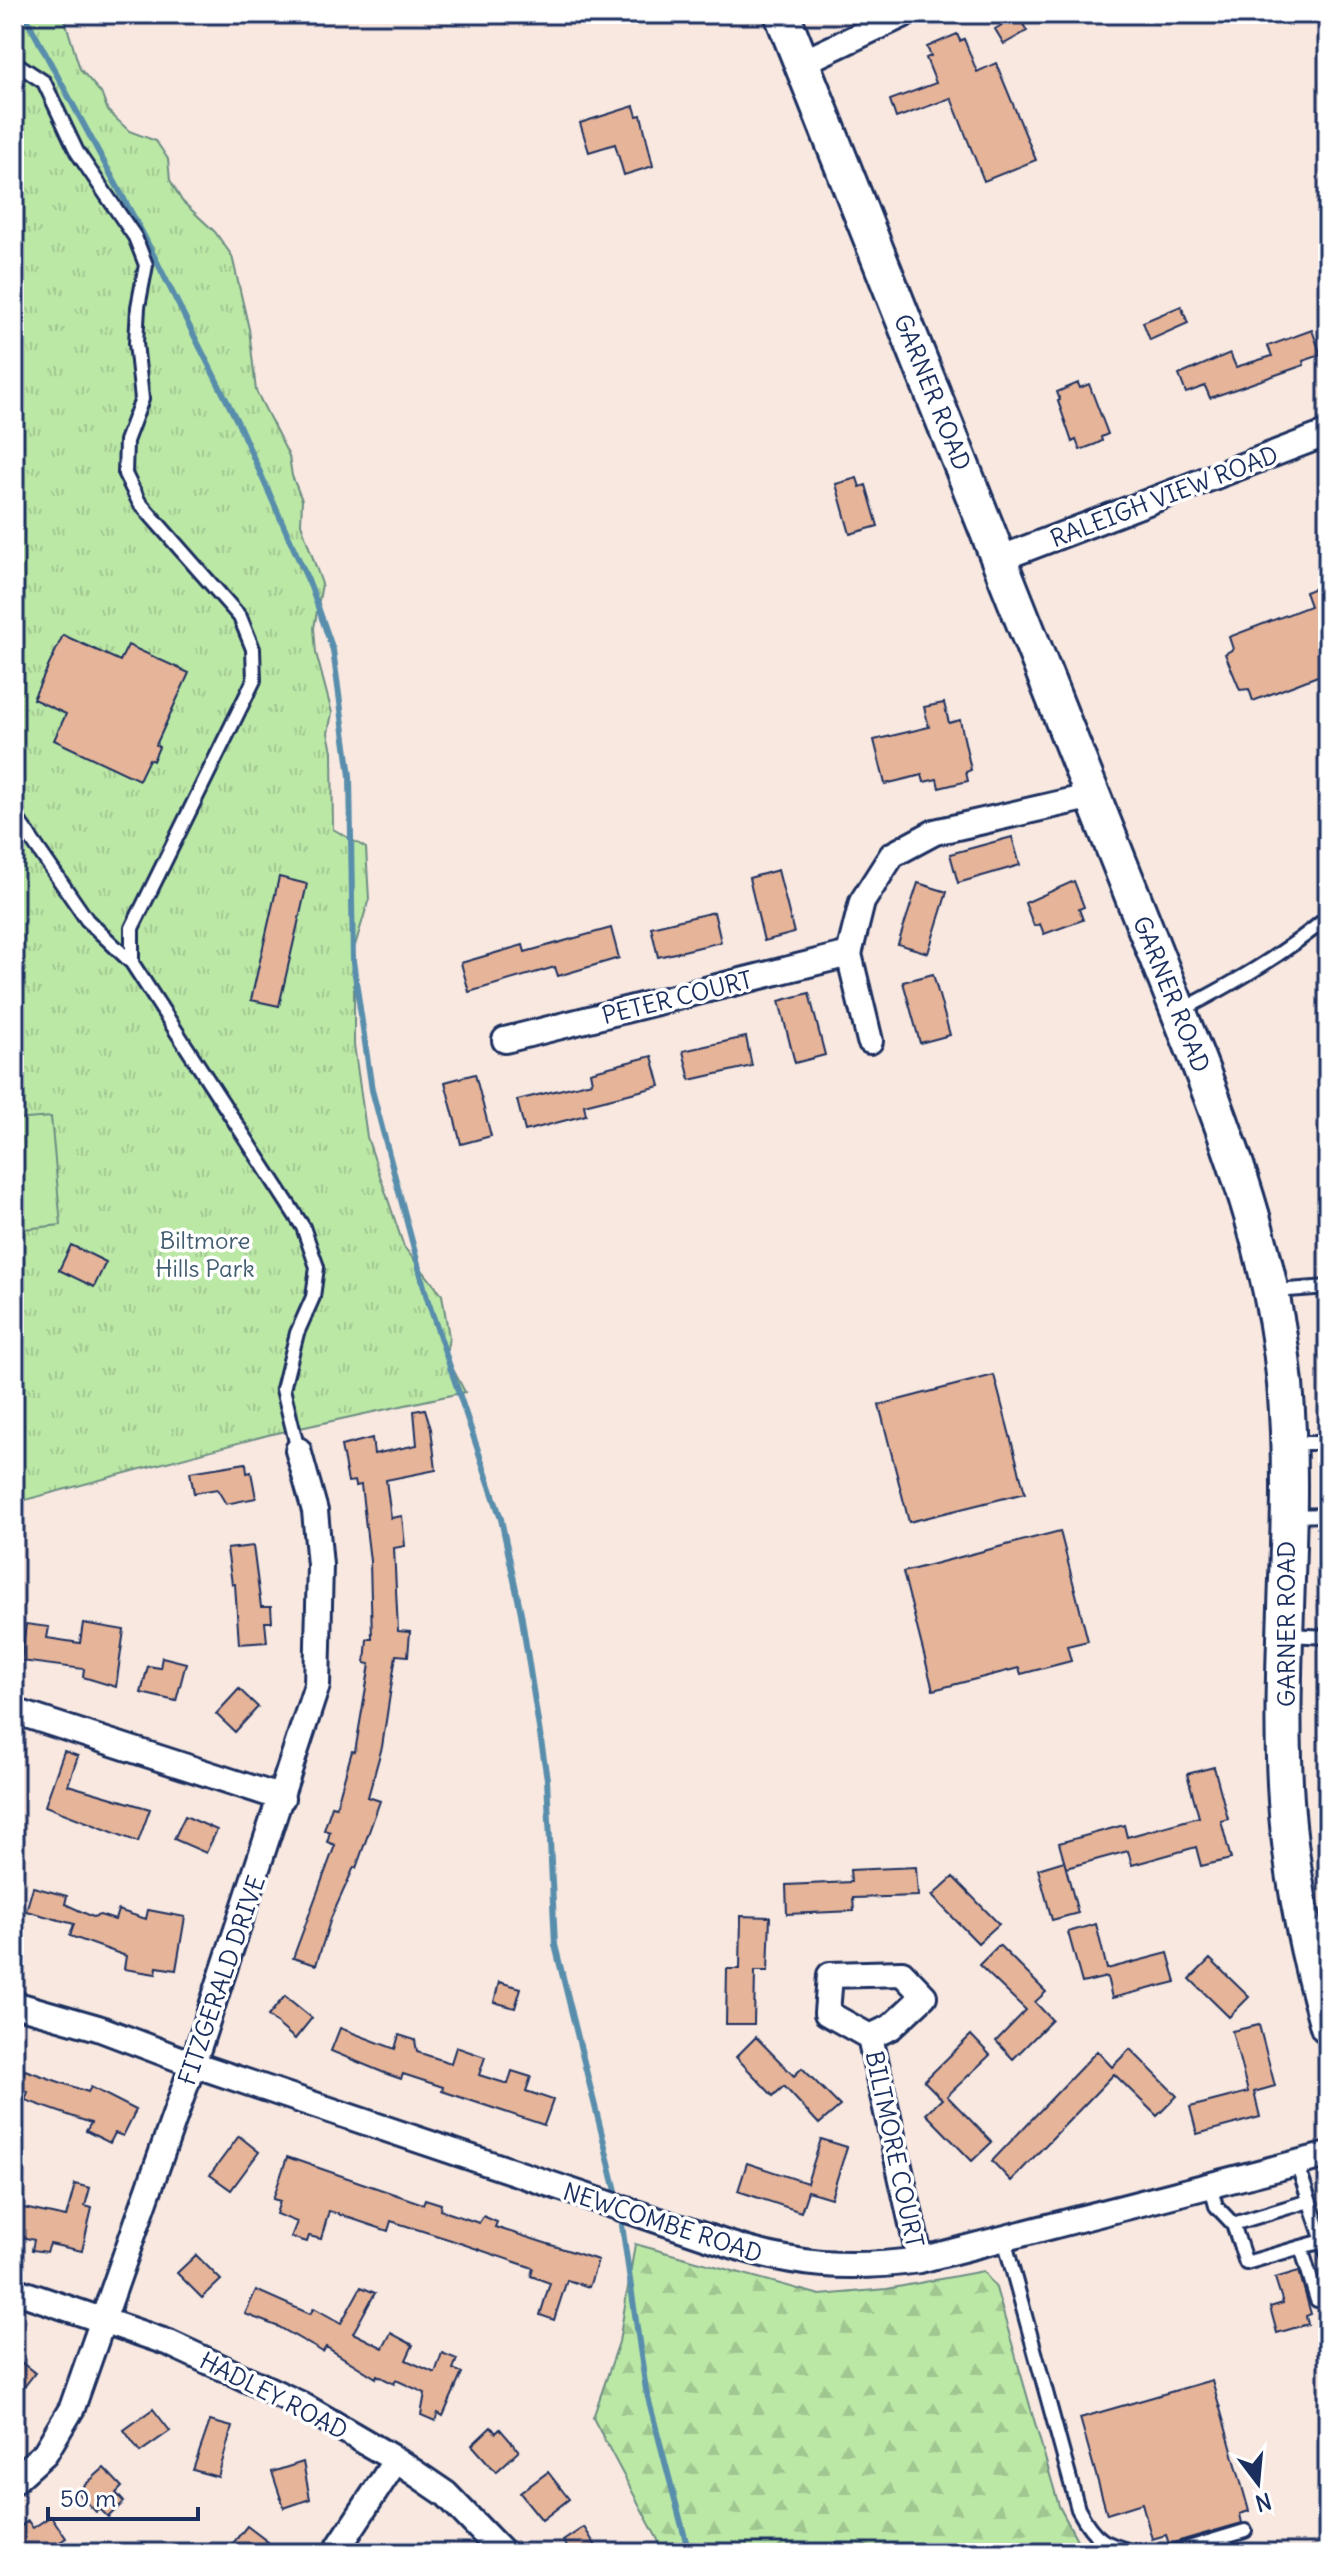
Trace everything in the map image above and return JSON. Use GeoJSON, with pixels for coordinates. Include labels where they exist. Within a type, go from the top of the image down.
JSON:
{"type":"FeatureCollection","features":[{"type":"Feature","properties":{"kind":"main road","name":"GARNER ROAD"},"geometry":{"type":"LineString","coordinates":[[782,14],[1239,1166],[1272,1292],[1285,1386],[1288,1825],[1303,1931],[1328,2026]]}},
{"type":"Feature","properties":{"kind":"street"},"geometry":{"type":"LineString","coordinates":[[801,63],[892,17]]}},
{"type":"Feature","properties":{"kind":"street","name":"RALEIGH VIEW ROAD"},"geometry":{"type":"LineString","coordinates":[[999,559],[1328,433]]}},
{"type":"Feature","properties":{"kind":"street"},"geometry":{"type":"LineString","coordinates":[[870,1041],[849,954],[862,902],[892,855],[935,832],[1093,796]]}},
{"type":"Feature","properties":{"kind":"street","name":"PETER COURT"},"geometry":{"type":"LineString","coordinates":[[505,1040],[849,954]]}},
{"type":"Feature","properties":{"kind":"street","name":"FITZGERALD DRIVE"},"geometry":{"type":"LineString","coordinates":[[14,2481],[45,2453],[72,2408],[193,2064],[317,1685],[321,1629],[315,1511],[298,1450]]}},
{"type":"Feature","properties":{"kind":"street"},"geometry":{"type":"LineString","coordinates":[[14,1711],[282,1798]]}},
{"type":"Feature","properties":{"kind":"street","name":"NEWCOMBE ROAD"},"geometry":{"type":"LineString","coordinates":[[14,2004],[98,2028],[193,2064],[771,2258],[829,2267],[871,2267],[920,2260],[1328,2155]]}},
{"type":"Feature","properties":{"kind":"street","name":"BILTMORE COURT"},"geometry":{"type":"LineString","coordinates":[[870,2037],[920,2260]]}},
{"type":"Feature","properties":{"kind":"street","name":"HADLEY ROAD"},"geometry":{"type":"LineString","coordinates":[[14,2290],[169,2343],[300,2404],[396,2460],[446,2494],[503,2553]]}},
{"type":"Feature","properties":{"kind":"street"},"geometry":{"type":"LineString","coordinates":[[335,2553],[396,2460]]}},
{"type":"Feature","properties":{"kind":"lane"},"geometry":{"type":"LineString","coordinates":[[14,62],[44,82],[77,152],[135,237],[146,265],[138,307],[136,343],[142,399],[126,441],[125,474],[139,502],[240,617],[253,649],[254,680],[132,928],[132,963]]}},
{"type":"Feature","properties":{"kind":"lane"},"geometry":{"type":"LineString","coordinates":[[14,814],[87,920],[132,963],[303,1227],[317,1267],[313,1297],[297,1333],[283,1389],[298,1450]]}},
{"type":"Feature","properties":{"kind":"lane"},"geometry":{"type":"LineString","coordinates":[[1179,1011],[1242,978],[1300,941],[1328,917]]}},
{"type":"Feature","properties":{"kind":"lane"},"geometry":{"type":"LineString","coordinates":[[1272,1292],[1328,1287]]}},
{"type":"Feature","properties":{"kind":"lane"},"geometry":{"type":"LineString","coordinates":[[1286,1443],[1328,1443]]}},
{"type":"Feature","properties":{"kind":"lane"},"geometry":{"type":"LineString","coordinates":[[1287,1516],[1328,1515]]}},
{"type":"Feature","properties":{"kind":"lane"},"geometry":{"type":"LineString","coordinates":[[1285,1635],[1328,1637]]}},
{"type":"Feature","properties":{"kind":"lane"},"geometry":{"type":"LineString","coordinates":[[1297,2164],[1326,2240],[1328,2256]]}},
{"type":"Feature","properties":{"kind":"lane"},"geometry":{"type":"LineString","coordinates":[[1211,2187],[1216,2206],[1233,2224],[1246,2263],[1326,2240]]}},
{"type":"Feature","properties":{"kind":"lane"},"geometry":{"type":"LineString","coordinates":[[1233,2224],[1309,2201]]}},
{"type":"Feature","properties":{"kind":"lane"},"geometry":{"type":"LineString","coordinates":[[1004,2239],[1078,2509],[1088,2529],[1106,2545],[1139,2553]]}},
{"type":"Feature","properties":{"kind":"lane"},"geometry":{"type":"LineString","coordinates":[[1301,2247],[1317,2300],[1328,2296]]}},
{"type":"Feature","properties":{"kind":"lane"},"geometry":{"type":"LineString","coordinates":[[1172,2553],[1245,2531]]}},
{"type":"Feature","properties":{"kind":"green space","name":"Biltmore Hills Park"},"geometry":{"type":"Polygon","coordinates":[[[14,14],[63,14],[80,69],[101,93],[108,111],[129,131],[156,141],[168,159],[170,180],[182,201],[215,232],[232,256],[249,329],[256,391],[289,456],[292,476],[302,500],[301,524],[322,584],[314,628],[316,653],[332,713],[328,733],[332,751],[333,829],[366,848],[369,899],[354,949],[354,1045],[367,1137],[404,1247],[442,1295],[449,1337],[446,1356],[465,1392],[268,1435],[14,1503],[14,14]]]}},
{"type":"Feature","properties":{"kind":"green space"},"geometry":{"type":"Polygon","coordinates":[[[51,1117],[61,1225],[14,1230],[14,1120],[51,1117]]]}},
{"type":"Feature","properties":{"kind":"green space"},"geometry":{"type":"Polygon","coordinates":[[[635,2244],[820,2295],[887,2289],[983,2271],[996,2288],[1059,2506],[1084,2553],[660,2553],[658,2540],[593,2418],[619,2342],[635,2244]]]}},
{"type":"Feature","properties":{"kind":"building"},"geometry":{"type":"Polygon","coordinates":[[[1018,16],[1027,31],[1004,44],[995,29],[1018,16]]]}},
{"type":"Feature","properties":{"kind":"building"},"geometry":{"type":"Polygon","coordinates":[[[957,34],[960,41],[964,39],[977,72],[996,63],[1036,160],[984,181],[951,98],[896,118],[890,100],[936,83],[926,58],[931,56],[927,47],[957,34]]]}},
{"type":"Feature","properties":{"kind":"building"},"geometry":{"type":"Polygon","coordinates":[[[634,106],[637,116],[641,115],[653,166],[624,175],[615,144],[589,152],[580,123],[634,106]]]}},
{"type":"Feature","properties":{"kind":"building"},"geometry":{"type":"Polygon","coordinates":[[[1181,306],[1188,323],[1150,340],[1143,322],[1181,306]]]}},
{"type":"Feature","properties":{"kind":"building"},"geometry":{"type":"Polygon","coordinates":[[[1312,330],[1321,355],[1303,361],[1304,365],[1210,398],[1205,386],[1186,393],[1179,375],[1230,353],[1236,367],[1272,356],[1268,346],[1312,330]]]}},
{"type":"Feature","properties":{"kind":"building"},"geometry":{"type":"Polygon","coordinates":[[[1078,383],[1080,388],[1089,384],[1108,434],[1101,437],[1102,441],[1080,450],[1076,440],[1072,442],[1057,392],[1078,383]]]}},
{"type":"Feature","properties":{"kind":"building"},"geometry":{"type":"Polygon","coordinates":[[[857,478],[860,487],[866,485],[878,526],[850,534],[836,484],[857,478]]]}},
{"type":"Feature","properties":{"kind":"building"},"geometry":{"type":"Polygon","coordinates":[[[1328,583],[1328,672],[1253,701],[1249,689],[1240,690],[1225,654],[1233,649],[1229,637],[1310,606],[1305,592],[1328,583]]]}},
{"type":"Feature","properties":{"kind":"building"},"geometry":{"type":"Polygon","coordinates":[[[63,635],[120,661],[128,645],[189,673],[156,745],[159,747],[153,761],[149,759],[139,780],[54,740],[66,714],[33,699],[63,635]]]}},
{"type":"Feature","properties":{"kind":"building"},"geometry":{"type":"Polygon","coordinates":[[[944,703],[949,723],[960,720],[971,770],[966,772],[968,781],[939,788],[937,779],[924,782],[922,775],[885,784],[874,740],[929,727],[924,707],[944,703]]]}},
{"type":"Feature","properties":{"kind":"building"},"geometry":{"type":"Polygon","coordinates":[[[1012,837],[1020,865],[958,883],[950,854],[1012,837]]]}},
{"type":"Feature","properties":{"kind":"building"},"geometry":{"type":"Polygon","coordinates":[[[778,870],[794,933],[764,941],[749,878],[778,870]]]}},
{"type":"Feature","properties":{"kind":"building"},"geometry":{"type":"Polygon","coordinates":[[[279,877],[307,884],[279,1006],[251,1000],[279,877]]]}},
{"type":"Feature","properties":{"kind":"building"},"geometry":{"type":"Polygon","coordinates":[[[1074,881],[1084,907],[1079,909],[1083,920],[1044,934],[1040,924],[1034,926],[1025,903],[1074,881]]]}},
{"type":"Feature","properties":{"kind":"building"},"geometry":{"type":"Polygon","coordinates":[[[918,883],[947,892],[928,953],[898,944],[918,883]]]}},
{"type":"Feature","properties":{"kind":"building"},"geometry":{"type":"Polygon","coordinates":[[[714,912],[721,942],[658,957],[651,927],[714,912]]]}},
{"type":"Feature","properties":{"kind":"building"},"geometry":{"type":"Polygon","coordinates":[[[611,928],[619,958],[558,976],[555,967],[469,992],[461,963],[523,945],[525,952],[611,928]]]}},
{"type":"Feature","properties":{"kind":"building"},"geometry":{"type":"Polygon","coordinates":[[[933,974],[950,1035],[920,1043],[903,982],[933,974]]]}},
{"type":"Feature","properties":{"kind":"building"},"geometry":{"type":"Polygon","coordinates":[[[809,993],[825,1055],[795,1063],[779,1001],[809,993]]]}},
{"type":"Feature","properties":{"kind":"building"},"geometry":{"type":"Polygon","coordinates":[[[746,1037],[752,1066],[690,1080],[683,1051],[746,1037]]]}},
{"type":"Feature","properties":{"kind":"building"},"geometry":{"type":"Polygon","coordinates":[[[652,1056],[660,1086],[584,1105],[586,1115],[525,1131],[517,1100],[592,1082],[590,1072],[652,1056]]]}},
{"type":"Feature","properties":{"kind":"building"},"geometry":{"type":"Polygon","coordinates":[[[475,1074],[491,1136],[461,1144],[445,1082],[475,1074]]]}},
{"type":"Feature","properties":{"kind":"building"},"geometry":{"type":"Polygon","coordinates":[[[71,1245],[106,1262],[94,1287],[59,1270],[71,1245]]]}},
{"type":"Feature","properties":{"kind":"building"},"geometry":{"type":"Polygon","coordinates":[[[994,1375],[1025,1493],[909,1522],[879,1405],[994,1375]]]}},
{"type":"Feature","properties":{"kind":"building"},"geometry":{"type":"Polygon","coordinates":[[[425,1409],[436,1470],[386,1480],[391,1518],[402,1516],[405,1546],[394,1548],[398,1631],[410,1632],[408,1656],[396,1655],[382,1747],[368,1797],[380,1801],[356,1868],[331,1918],[316,1965],[293,1958],[335,1845],[327,1842],[330,1832],[324,1830],[332,1806],[336,1807],[352,1751],[355,1752],[370,1664],[365,1663],[367,1639],[372,1639],[370,1561],[361,1485],[356,1486],[355,1481],[348,1482],[341,1446],[372,1438],[374,1454],[417,1445],[414,1411],[425,1409]]]}},
{"type":"Feature","properties":{"kind":"building"},"geometry":{"type":"Polygon","coordinates":[[[246,1463],[256,1498],[226,1504],[217,1489],[194,1493],[190,1472],[246,1463]]]}},
{"type":"Feature","properties":{"kind":"building"},"geometry":{"type":"Polygon","coordinates":[[[1060,1531],[1088,1641],[1067,1646],[1071,1661],[1021,1674],[1019,1668],[933,1690],[903,1572],[1060,1531]]]}},
{"type":"Feature","properties":{"kind":"building"},"geometry":{"type":"Polygon","coordinates":[[[253,1546],[261,1607],[271,1607],[272,1622],[265,1622],[267,1642],[239,1644],[235,1584],[232,1584],[227,1549],[253,1546]]]}},
{"type":"Feature","properties":{"kind":"building"},"geometry":{"type":"Polygon","coordinates":[[[83,1623],[124,1630],[116,1687],[83,1677],[84,1669],[21,1661],[26,1624],[49,1627],[47,1638],[80,1643],[83,1623]]]}},
{"type":"Feature","properties":{"kind":"building"},"geometry":{"type":"Polygon","coordinates":[[[162,1657],[186,1663],[176,1701],[141,1693],[148,1666],[160,1668],[162,1657]]]}},
{"type":"Feature","properties":{"kind":"building"},"geometry":{"type":"Polygon","coordinates":[[[239,1689],[258,1707],[235,1732],[216,1714],[239,1689]]]}},
{"type":"Feature","properties":{"kind":"building"},"geometry":{"type":"Polygon","coordinates":[[[64,1751],[78,1756],[68,1785],[150,1809],[138,1842],[45,1806],[64,1751]]]}},
{"type":"Feature","properties":{"kind":"building"},"geometry":{"type":"Polygon","coordinates":[[[1214,1767],[1228,1819],[1221,1821],[1231,1859],[1201,1866],[1196,1847],[1132,1865],[1128,1851],[1066,1868],[1059,1843],[1124,1825],[1127,1837],[1199,1817],[1187,1774],[1214,1767]]]}},
{"type":"Feature","properties":{"kind":"building"},"geometry":{"type":"Polygon","coordinates":[[[185,1816],[217,1830],[206,1853],[174,1839],[185,1816]]]}},
{"type":"Feature","properties":{"kind":"building"},"geometry":{"type":"Polygon","coordinates":[[[1064,1861],[1078,1913],[1052,1920],[1038,1869],[1064,1861]]]}},
{"type":"Feature","properties":{"kind":"building"},"geometry":{"type":"Polygon","coordinates":[[[916,1867],[918,1896],[853,1898],[854,1911],[787,1914],[786,1885],[851,1882],[850,1870],[916,1867]]]}},
{"type":"Feature","properties":{"kind":"building"},"geometry":{"type":"Polygon","coordinates":[[[953,1877],[999,1924],[978,1943],[932,1896],[953,1877]]]}},
{"type":"Feature","properties":{"kind":"building"},"geometry":{"type":"Polygon","coordinates":[[[33,1887],[67,1896],[65,1904],[93,1917],[100,1915],[115,1920],[118,1910],[146,1919],[148,1910],[185,1917],[176,1970],[157,1967],[156,1974],[124,1969],[126,1956],[70,1936],[74,1924],[26,1911],[33,1887]]]}},
{"type":"Feature","properties":{"kind":"building"},"geometry":{"type":"Polygon","coordinates":[[[741,1916],[770,1917],[768,1971],[755,1971],[754,2024],[726,2024],[727,1969],[740,1969],[741,1916]]]}},
{"type":"Feature","properties":{"kind":"building"},"geometry":{"type":"Polygon","coordinates":[[[1096,1924],[1107,1969],[1168,1953],[1176,1982],[1112,1998],[1107,1977],[1082,1983],[1068,1932],[1096,1924]]]}},
{"type":"Feature","properties":{"kind":"building"},"geometry":{"type":"Polygon","coordinates":[[[999,1945],[1046,1992],[1035,2002],[1052,2020],[1013,2059],[996,2041],[1026,2010],[979,1965],[999,1945]]]}},
{"type":"Feature","properties":{"kind":"building"},"geometry":{"type":"Polygon","coordinates":[[[1210,1959],[1249,1997],[1229,2017],[1190,1979],[1210,1959]]]}},
{"type":"Feature","properties":{"kind":"building"},"geometry":{"type":"Polygon","coordinates":[[[499,1982],[521,1988],[515,2008],[494,2002],[499,1982]]]}},
{"type":"Feature","properties":{"kind":"building"},"geometry":{"type":"Polygon","coordinates":[[[285,1996],[312,2018],[295,2039],[268,2016],[285,1996]]]}},
{"type":"Feature","properties":{"kind":"building"},"geometry":{"type":"Polygon","coordinates":[[[1259,2025],[1275,2086],[1254,2092],[1260,2117],[1197,2134],[1190,2107],[1248,2092],[1232,2031],[1259,2025]]]}},
{"type":"Feature","properties":{"kind":"building"},"geometry":{"type":"Polygon","coordinates":[[[340,2028],[395,2049],[399,2035],[415,2040],[417,2052],[451,2063],[456,2047],[485,2057],[479,2075],[508,2084],[512,2071],[531,2077],[526,2091],[553,2100],[544,2125],[442,2091],[443,2087],[403,2074],[401,2079],[331,2051],[340,2028]]]}},
{"type":"Feature","properties":{"kind":"building"},"geometry":{"type":"Polygon","coordinates":[[[971,2035],[990,2055],[947,2096],[992,2142],[972,2161],[926,2114],[942,2099],[924,2081],[971,2035]]]}},
{"type":"Feature","properties":{"kind":"building"},"geometry":{"type":"Polygon","coordinates":[[[756,2037],[794,2076],[802,2068],[840,2106],[819,2124],[784,2086],[773,2096],[736,2057],[756,2037]]]}},
{"type":"Feature","properties":{"kind":"building"},"geometry":{"type":"Polygon","coordinates":[[[1130,2049],[1177,2096],[1157,2116],[1114,2074],[1011,2181],[992,2161],[1097,2051],[1112,2067],[1130,2049]]]}},
{"type":"Feature","properties":{"kind":"building"},"geometry":{"type":"Polygon","coordinates":[[[25,2070],[88,2092],[91,2087],[136,2110],[123,2136],[115,2133],[110,2143],[86,2131],[91,2123],[25,2100],[28,2092],[18,2088],[25,2070]]]}},
{"type":"Feature","properties":{"kind":"building"},"geometry":{"type":"Polygon","coordinates":[[[239,2136],[259,2152],[231,2190],[210,2175],[239,2136]]]}},
{"type":"Feature","properties":{"kind":"building"},"geometry":{"type":"Polygon","coordinates":[[[821,2139],[847,2147],[831,2198],[808,2191],[801,2212],[738,2191],[747,2163],[807,2183],[821,2139]]]}},
{"type":"Feature","properties":{"kind":"building"},"geometry":{"type":"Polygon","coordinates":[[[287,2157],[423,2204],[425,2199],[441,2204],[440,2210],[479,2223],[483,2216],[497,2222],[495,2227],[598,2260],[589,2287],[567,2280],[554,2320],[540,2315],[550,2283],[531,2276],[533,2268],[391,2221],[388,2231],[329,2211],[321,2239],[309,2236],[307,2242],[291,2237],[297,2222],[276,2214],[280,2201],[273,2199],[287,2157]]]}},
{"type":"Feature","properties":{"kind":"building"},"geometry":{"type":"Polygon","coordinates":[[[75,2184],[90,2188],[85,2206],[92,2208],[82,2251],[50,2244],[47,2252],[32,2250],[34,2240],[14,2235],[14,2206],[66,2217],[75,2184]]]}},
{"type":"Feature","properties":{"kind":"building"},"geometry":{"type":"Polygon","coordinates":[[[196,2255],[221,2280],[202,2298],[177,2273],[196,2255]]]}},
{"type":"Feature","properties":{"kind":"building"},"geometry":{"type":"Polygon","coordinates":[[[1299,2271],[1311,2314],[1306,2316],[1308,2324],[1277,2333],[1270,2307],[1283,2303],[1275,2278],[1299,2271]]]}},
{"type":"Feature","properties":{"kind":"building"},"geometry":{"type":"Polygon","coordinates":[[[361,2287],[375,2293],[353,2333],[383,2348],[391,2333],[413,2345],[406,2360],[435,2373],[442,2353],[457,2359],[453,2369],[462,2373],[443,2416],[438,2413],[435,2421],[421,2415],[425,2393],[396,2380],[394,2384],[377,2375],[376,2378],[326,2347],[323,2352],[279,2327],[245,2314],[256,2290],[310,2314],[314,2308],[341,2323],[361,2287]]]}},
{"type":"Feature","properties":{"kind":"building"},"geometry":{"type":"Polygon","coordinates":[[[14,2357],[35,2373],[14,2400],[14,2357]]]}},
{"type":"Feature","properties":{"kind":"building"},"geometry":{"type":"Polygon","coordinates":[[[1212,2380],[1249,2511],[1240,2514],[1242,2523],[1169,2544],[1166,2535],[1152,2539],[1142,2503],[1107,2514],[1080,2418],[1212,2380]]]}},
{"type":"Feature","properties":{"kind":"building"},"geometry":{"type":"Polygon","coordinates":[[[153,2409],[170,2431],[140,2452],[124,2430],[153,2409]]]}},
{"type":"Feature","properties":{"kind":"building"},"geometry":{"type":"Polygon","coordinates":[[[210,2421],[232,2427],[218,2477],[193,2470],[210,2421]]]}},
{"type":"Feature","properties":{"kind":"building"},"geometry":{"type":"Polygon","coordinates":[[[491,2427],[496,2433],[500,2429],[519,2451],[496,2472],[472,2445],[491,2427]]]}},
{"type":"Feature","properties":{"kind":"building"},"geometry":{"type":"Polygon","coordinates":[[[303,2462],[310,2499],[284,2508],[272,2472],[303,2462]]]}},
{"type":"Feature","properties":{"kind":"building"},"geometry":{"type":"Polygon","coordinates":[[[104,2468],[122,2487],[116,2493],[124,2502],[108,2517],[100,2509],[96,2512],[77,2492],[104,2468]]]}},
{"type":"Feature","properties":{"kind":"building"},"geometry":{"type":"Polygon","coordinates":[[[548,2472],[569,2499],[542,2520],[520,2493],[548,2472]]]}},
{"type":"Feature","properties":{"kind":"building"},"geometry":{"type":"Polygon","coordinates":[[[51,2516],[66,2538],[43,2553],[18,2553],[14,2541],[20,2536],[16,2530],[28,2521],[33,2528],[51,2516]]]}},
{"type":"Feature","properties":{"kind":"building"},"geometry":{"type":"Polygon","coordinates":[[[247,2526],[268,2542],[259,2553],[225,2553],[247,2526]]]}},
{"type":"Feature","properties":{"kind":"building"},"geometry":{"type":"Polygon","coordinates":[[[584,2527],[600,2553],[571,2553],[563,2541],[584,2527]]]}},
{"type":"Feature","properties":{"kind":"waterway"},"geometry":{"type":"LineString","coordinates":[[24,14],[145,238],[238,423],[311,587],[333,650],[350,776],[353,961],[372,1090],[427,1298],[501,1519],[521,1613],[547,1779],[555,1945],[617,2195]]}},
{"type":"Feature","properties":{"kind":"waterway"},"geometry":{"type":"LineString","coordinates":[[622,2225],[646,2390],[689,2553]]}}]}
